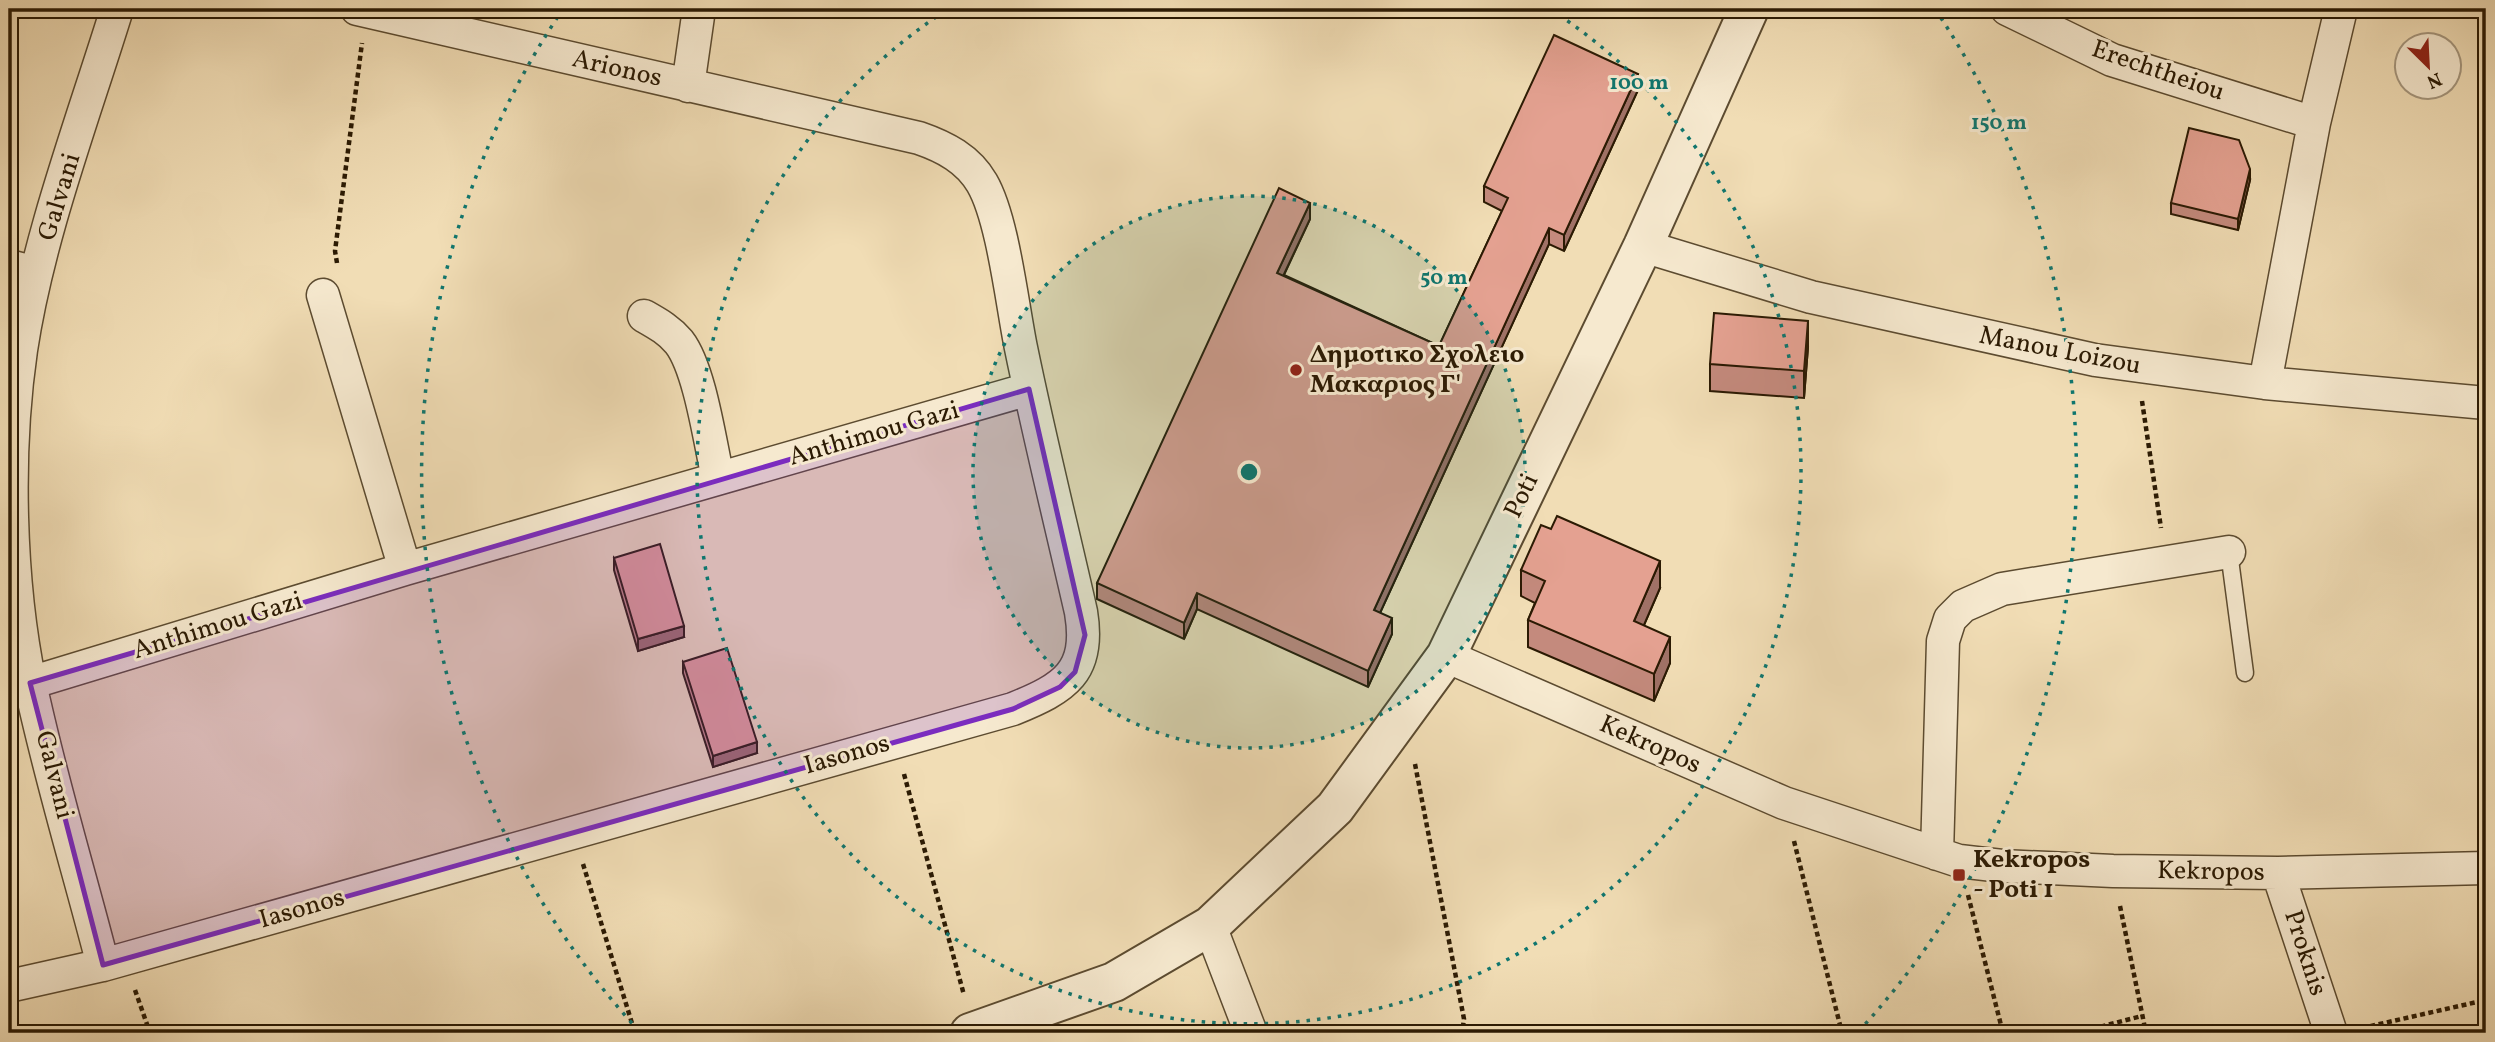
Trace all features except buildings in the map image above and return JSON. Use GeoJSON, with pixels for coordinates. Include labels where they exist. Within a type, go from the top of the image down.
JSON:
{"type":"FeatureCollection","features":[{"type":"Feature","properties":{"kind":"street","name":"Galvani"},"geometry":{"type":"LineString","coordinates":[[114,962],[30,683],[15,568],[13,486],[22,269],[117,9]]}},
{"type":"Feature","properties":{"kind":"street"},"geometry":{"type":"LineString","coordinates":[[688,86],[699,9]]}},
{"type":"Feature","properties":{"kind":"street","name":"Poti"},"geometry":{"type":"LineString","coordinates":[[972,1033],[1114,982],[1210,926],[1335,808],[1446,656],[1643,246],[1749,9]]}},
{"type":"Feature","properties":{"kind":"street","name":"Erechtheiou"},"geometry":{"type":"LineString","coordinates":[[2007,9],[2112,60],[2314,123]]}},
{"type":"Feature","properties":{"kind":"street"},"geometry":{"type":"LineString","coordinates":[[2265,383],[2314,123],[2341,9]]}},
{"type":"Feature","properties":{"kind":"street","name":"Arionos"},"geometry":{"type":"LineString","coordinates":[[370,10],[878,128]]}},
{"type":"Feature","properties":{"kind":"street","name":"Iasonos"},"geometry":{"type":"LineString","coordinates":[[9,986],[114,962],[896,742],[1039,699],[1060,687],[1075,672],[1083,652],[1085,635],[1029,389],[994,211],[981,182],[970,167],[946,149],[919,138],[878,128]]}},
{"type":"Feature","properties":{"kind":"street","name":"Manou Loizou"},"geometry":{"type":"LineString","coordinates":[[1643,246],[1811,297],[2006,342],[2137,366],[2265,383],[2486,403]]}},
{"type":"Feature","properties":{"kind":"street"},"geometry":{"type":"LineString","coordinates":[[331,285],[405,569]]}},
{"type":"Feature","properties":{"kind":"street"},"geometry":{"type":"LineString","coordinates":[[645,316],[667,328],[681,344],[692,366],[718,478]]}},
{"type":"Feature","properties":{"kind":"street","name":"Anthimou Gazi"},"geometry":{"type":"LineString","coordinates":[[30,683],[405,569],[1029,389]]}},
{"type":"Feature","properties":{"kind":"street"},"geometry":{"type":"LineString","coordinates":[[1948,858],[1943,641],[1950,620],[1963,606],[2001,589],[2230,552]]}},
{"type":"Feature","properties":{"kind":"street","name":"Kekropos"},"geometry":{"type":"LineString","coordinates":[[1446,656],[1784,803],[1948,858],[2002,866],[2113,871],[2278,873],[2486,868]]}},
{"type":"Feature","properties":{"kind":"street","name":"Proknis"},"geometry":{"type":"LineString","coordinates":[[2278,873],[2341,1032]]}},
{"type":"Feature","properties":{"kind":"street"},"geometry":{"type":"LineString","coordinates":[[1210,926],[1251,1033]]}},
{"type":"Feature","properties":{"kind":"lane"},"geometry":{"type":"LineString","coordinates":[[2230,552],[2245,673]]}},
{"type":"Feature","properties":{"kind":"path"},"geometry":{"type":"LineString","coordinates":[[331,285],[370,10]]}},
{"type":"Feature","properties":{"kind":"path"},"geometry":{"type":"LineString","coordinates":[[2137,366],[2166,563]]}},
{"type":"Feature","properties":{"kind":"path"},"geometry":{"type":"LineString","coordinates":[[1405,711],[1464,1019],[1462,1033]]}},
{"type":"Feature","properties":{"kind":"path"},"geometry":{"type":"LineString","coordinates":[[896,742],[972,1033]]}},
{"type":"Feature","properties":{"kind":"path"},"geometry":{"type":"LineString","coordinates":[[1784,803],[1842,1033]]}},
{"type":"Feature","properties":{"kind":"path"},"geometry":{"type":"LineString","coordinates":[[573,833],[635,1033]]}},
{"type":"Feature","properties":{"kind":"path"},"geometry":{"type":"LineString","coordinates":[[1948,858],[2003,1033]]}},
{"type":"Feature","properties":{"kind":"path"},"geometry":{"type":"LineString","coordinates":[[2113,871],[2146,1033]]}},
{"type":"Feature","properties":{"kind":"path"},"geometry":{"type":"LineString","coordinates":[[114,962],[150,1033]]}},
{"type":"Feature","properties":{"kind":"path"},"geometry":{"type":"LineString","coordinates":[[2341,1032],[2486,1000]]}},
{"type":"Feature","properties":{"kind":"path"},"geometry":{"type":"LineString","coordinates":[[2076,1033],[2142,1016]]}},
{"type":"Feature","properties":{"kind":"highlighted area"},"geometry":{"type":"Polygon","coordinates":[[[1029,389],[1085,635],[1075,672],[1060,687],[1013,709],[103,965],[30,683],[1029,389]]]}},
{"type":"Feature","properties":{"kind":"place","name":"Δημοτικο Σχολειο Μακαριος Γ'"},"geometry":{"type":"Point","coordinates":[1296,370]}},
{"type":"Feature","properties":{"kind":"place","name":"Kekropos - Poti 1"},"geometry":{"type":"Point","coordinates":[1959,875]}}]}
